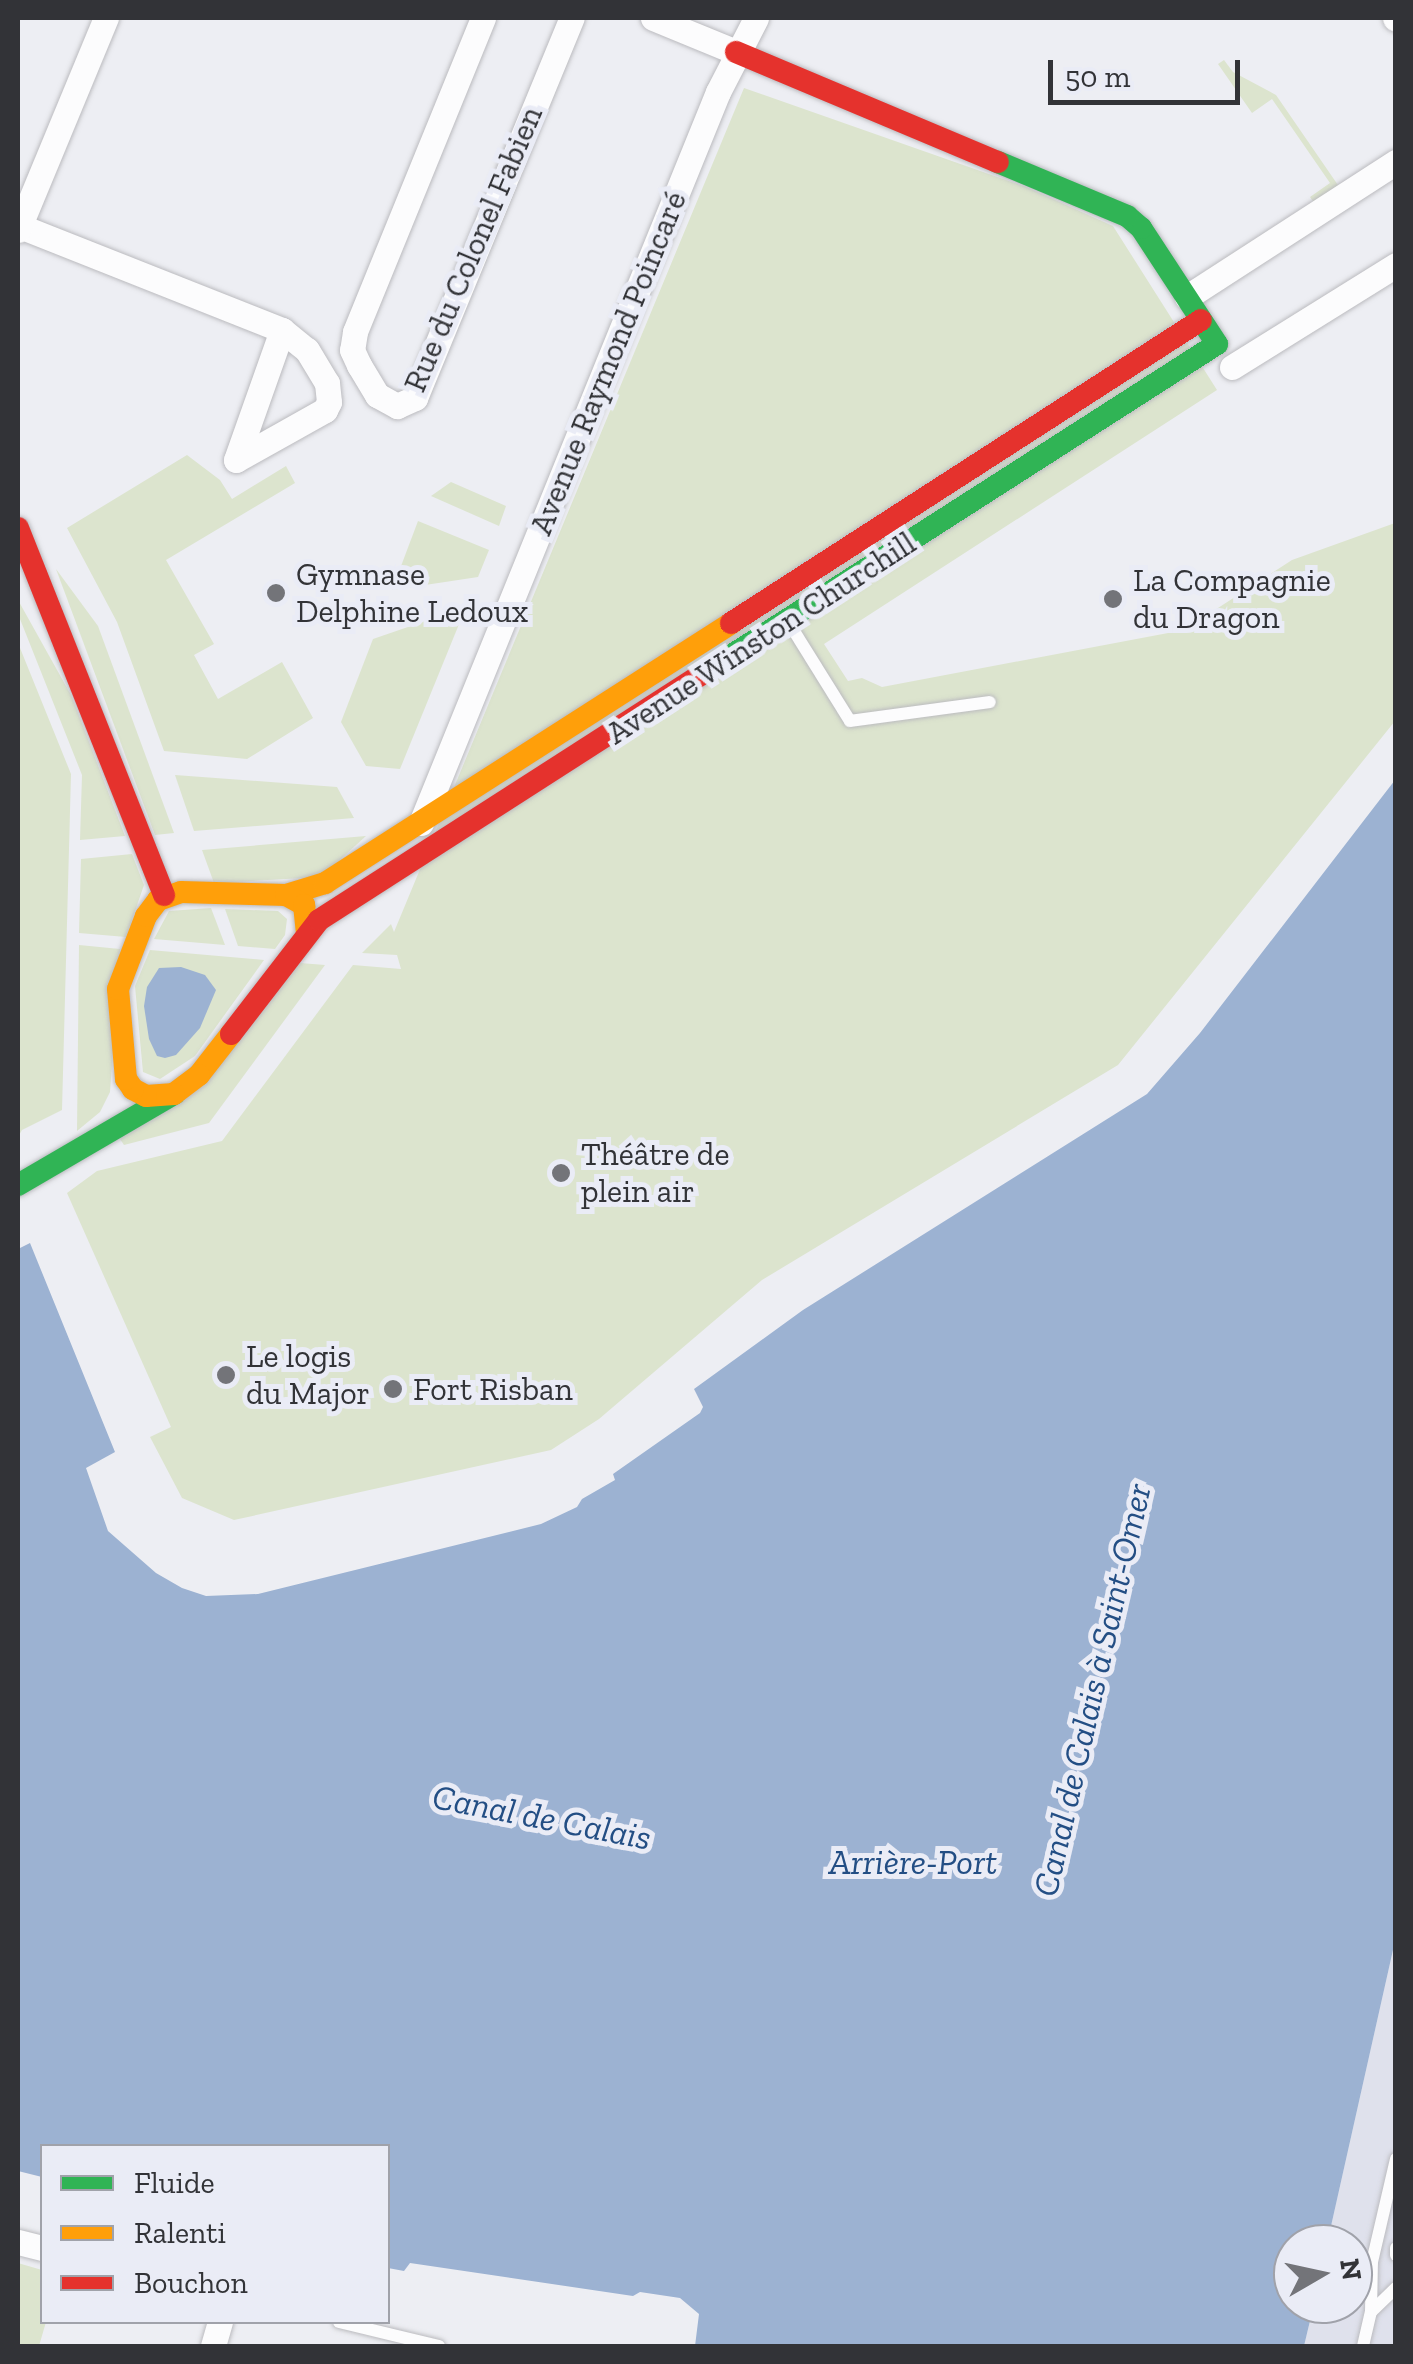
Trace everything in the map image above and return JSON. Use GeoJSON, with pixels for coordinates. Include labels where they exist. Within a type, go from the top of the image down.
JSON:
{"type":"FeatureCollection","features":[{"type":"Feature","properties":{"kind":"street"},"geometry":{"type":"LineString","coordinates":[[106,18],[20,228],[282,330],[307,350],[327,383],[329,402],[325,410],[236,460],[282,330]]}},
{"type":"Feature","properties":{"kind":"street","name":"Rue du Colonel Fabien"},"geometry":{"type":"LineString","coordinates":[[483,18],[352,350],[377,395],[397,406],[414,398],[572,18]]}},
{"type":"Feature","properties":{"kind":"street"},"geometry":{"type":"LineString","coordinates":[[652,18],[1127,216],[1141,228],[1202,320]]}},
{"type":"Feature","properties":{"kind":"street","name":"Avenue Raymond Poincaré"},"geometry":{"type":"LineString","coordinates":[[421,822],[736,52],[756,18]]}},
{"type":"Feature","properties":{"kind":"street"},"geometry":{"type":"LineString","coordinates":[[1186,297],[1396,162]]}},
{"type":"Feature","properties":{"kind":"street"},"geometry":{"type":"LineString","coordinates":[[1232,368],[1396,265]]}},
{"type":"Feature","properties":{"kind":"street","name":"Avenue Winston Churchill"},"geometry":{"type":"LineString","coordinates":[[286,895],[316,888],[1202,320],[1217,344],[307,932]]}},
{"type":"Feature","properties":{"kind":"street"},"geometry":{"type":"LineString","coordinates":[[18,528],[34,559],[164,895]]}},
{"type":"Feature","properties":{"kind":"street"},"geometry":{"type":"LineString","coordinates":[[18,572],[65,647]]}},
{"type":"Feature","properties":{"kind":"street"},"geometry":{"type":"LineString","coordinates":[[18,1185],[174,1094],[216,1056],[307,932],[304,906],[286,895],[164,895],[146,916],[118,989],[126,1079],[113,1112],[77,1149]]}},
{"type":"Feature","properties":{"kind":"street"},"geometry":{"type":"LineString","coordinates":[[126,1079],[146,1096],[174,1094]]}},
{"type":"Feature","properties":{"kind":"lane"},"geometry":{"type":"LineString","coordinates":[[787,621],[850,720],[990,702]]}},
{"type":"Feature","properties":{"kind":"lane"},"geometry":{"type":"LineString","coordinates":[[1373,2258],[1396,2159]]}},
{"type":"Feature","properties":{"kind":"lane"},"geometry":{"type":"LineString","coordinates":[[1373,2310],[1396,2288]]}},
{"type":"Feature","properties":{"kind":"lane"},"geometry":{"type":"LineString","coordinates":[[347,2324],[439,2346]]}},
{"type":"Feature","properties":{"kind":"shaded area"},"geometry":{"type":"Polygon","coordinates":[[[1395,1941],[1395,2346],[1304,2346],[1309,2324],[1373,2324],[1373,2224],[1331,2224],[1395,1941]]]}},
{"type":"Feature","properties":{"kind":"green space"},"geometry":{"type":"Polygon","coordinates":[[[1224,60],[1233,72],[1276,95],[1340,188],[1315,204],[1310,197],[1330,183],[1272,99],[1252,113],[1218,64],[1224,60]]]}},
{"type":"Feature","properties":{"kind":"green space"},"geometry":{"type":"Polygon","coordinates":[[[744,88],[1026,187],[1113,226],[1217,390],[824,644],[848,681],[862,678],[882,687],[1184,630],[1292,560],[1395,523],[1395,721],[1118,1065],[762,1280],[599,1419],[551,1450],[234,1520],[182,1498],[150,1437],[171,1427],[67,1193],[97,1171],[222,1141],[353,965],[401,969],[397,955],[362,953],[391,924],[394,932],[744,88]]]}},
{"type":"Feature","properties":{"kind":"green space"},"geometry":{"type":"Polygon","coordinates":[[[187,455],[220,480],[232,499],[286,466],[295,483],[166,560],[214,644],[194,655],[218,699],[282,662],[313,718],[247,759],[164,751],[117,622],[67,528],[187,455]]]}},
{"type":"Feature","properties":{"kind":"green space"},"geometry":{"type":"Polygon","coordinates":[[[451,482],[506,506],[499,526],[431,496],[451,482]]]}},
{"type":"Feature","properties":{"kind":"green space"},"geometry":{"type":"Polygon","coordinates":[[[418,521],[489,550],[478,577],[392,590],[418,521]]]}},
{"type":"Feature","properties":{"kind":"green space"},"geometry":{"type":"Polygon","coordinates":[[[56,569],[98,626],[174,833],[155,835],[56,569]]]}},
{"type":"Feature","properties":{"kind":"green space"},"geometry":{"type":"Polygon","coordinates":[[[18,600],[71,695],[125,836],[80,840],[82,775],[18,614],[18,600]]]}},
{"type":"Feature","properties":{"kind":"green space"},"geometry":{"type":"Polygon","coordinates":[[[466,607],[400,769],[366,766],[341,722],[373,639],[466,607]]]}},
{"type":"Feature","properties":{"kind":"green space"},"geometry":{"type":"Polygon","coordinates":[[[18,643],[71,774],[62,1110],[22,1130],[18,1137],[18,643]]]}},
{"type":"Feature","properties":{"kind":"green space"},"geometry":{"type":"Polygon","coordinates":[[[175,775],[337,787],[354,818],[194,831],[175,775]]]}},
{"type":"Feature","properties":{"kind":"green space"},"geometry":{"type":"Polygon","coordinates":[[[366,836],[321,877],[214,883],[202,850],[366,836]]]}},
{"type":"Feature","properties":{"kind":"green space"},"geometry":{"type":"Polygon","coordinates":[[[132,854],[144,885],[126,937],[79,933],[81,859],[132,854]]]}},
{"type":"Feature","properties":{"kind":"green space"},"geometry":{"type":"Polygon","coordinates":[[[211,908],[225,945],[154,939],[169,911],[211,908]]]}},
{"type":"Feature","properties":{"kind":"green space"},"geometry":{"type":"Polygon","coordinates":[[[225,909],[278,911],[287,919],[285,935],[275,949],[238,946],[225,909]]]}},
{"type":"Feature","properties":{"kind":"green space"},"geometry":{"type":"Polygon","coordinates":[[[79,945],[120,949],[110,1092],[100,1112],[77,1131],[79,945]]]}},
{"type":"Feature","properties":{"kind":"green space"},"geometry":{"type":"Polygon","coordinates":[[[150,950],[264,960],[195,1056],[160,1079],[143,1072],[135,986],[150,950]]]}},
{"type":"Feature","properties":{"kind":"green space"},"geometry":{"type":"Polygon","coordinates":[[[300,963],[325,965],[209,1123],[124,1145],[120,1139],[300,963]]]}},
{"type":"Feature","properties":{"kind":"green space"},"geometry":{"type":"Polygon","coordinates":[[[18,2263],[40,2269],[40,2324],[45,2324],[39,2346],[18,2346],[18,2263]]]}},
{"type":"Feature","properties":{"kind":"water","name":"Arrière-Port"},"geometry":{"type":"Polygon","coordinates":[[[1395,780],[1395,1941],[1331,2224],[1273,2224],[1273,2324],[1309,2324],[1304,2346],[695,2346],[699,2314],[680,2298],[640,2292],[633,2296],[410,2263],[404,2271],[390,2268],[390,2144],[40,2144],[40,2176],[18,2171],[18,1249],[30,1243],[115,1452],[86,1468],[108,1531],[156,1573],[182,1588],[206,1596],[258,1594],[541,1524],[577,1507],[582,1499],[615,1480],[613,1474],[700,1413],[703,1407],[694,1389],[803,1310],[1147,1094],[1200,1033],[1395,780]]]}},
{"type":"Feature","properties":{"kind":"water"},"geometry":{"type":"Polygon","coordinates":[[[181,967],[205,975],[216,990],[200,1028],[176,1055],[165,1058],[157,1056],[149,1039],[144,1006],[147,987],[159,968],[181,967]]]}},
{"type":"Feature","properties":{"kind":"traffic: fast"},"geometry":{"type":"LineString","coordinates":[[710,669],[1217,344],[1141,228],[1127,216],[998,162]]}},
{"type":"Feature","properties":{"kind":"traffic: fast"},"geometry":{"type":"LineString","coordinates":[[18,1185],[174,1094]]}},
{"type":"Feature","properties":{"kind":"traffic: slow"},"geometry":{"type":"LineString","coordinates":[[286,895],[325,883],[731,623]]}},
{"type":"Feature","properties":{"kind":"traffic: slow"},"geometry":{"type":"LineString","coordinates":[[231,1034],[199,1075],[174,1094],[146,1096],[133,1089],[126,1079],[118,989],[146,916],[158,900],[181,892],[286,895],[304,905],[307,932]]}},
{"type":"Feature","properties":{"kind":"traffic: jam"},"geometry":{"type":"LineString","coordinates":[[736,52],[998,162]]}},
{"type":"Feature","properties":{"kind":"traffic: jam"},"geometry":{"type":"LineString","coordinates":[[731,623],[1201,320]]}},
{"type":"Feature","properties":{"kind":"traffic: jam"},"geometry":{"type":"LineString","coordinates":[[18,528],[164,895]]}},
{"type":"Feature","properties":{"kind":"traffic: jam"},"geometry":{"type":"LineString","coordinates":[[231,1034],[319,920],[710,669]]}},
{"type":"Feature","properties":{"kind":"place","name":"Gymnase Delphine Ledoux"},"geometry":{"type":"Point","coordinates":[276,593]}},
{"type":"Feature","properties":{"kind":"place","name":"La Compagnie du Dragon"},"geometry":{"type":"Point","coordinates":[1113,599]}},
{"type":"Feature","properties":{"kind":"place","name":"Théâtre de plein air"},"geometry":{"type":"Point","coordinates":[561,1173]}},
{"type":"Feature","properties":{"kind":"place","name":"Le logis du Major"},"geometry":{"type":"Point","coordinates":[226,1375]}},
{"type":"Feature","properties":{"kind":"place","name":"Fort Risban"},"geometry":{"type":"Point","coordinates":[393,1389]}},
{"type":"Feature","properties":{"kind":"water label","name":"Canal de Calais à Saint-Omer"},"geometry":{"type":"Point","coordinates":[1092,1690]}},
{"type":"Feature","properties":{"kind":"water label","name":"Canal de Calais"},"geometry":{"type":"Point","coordinates":[542,1817]}}]}
